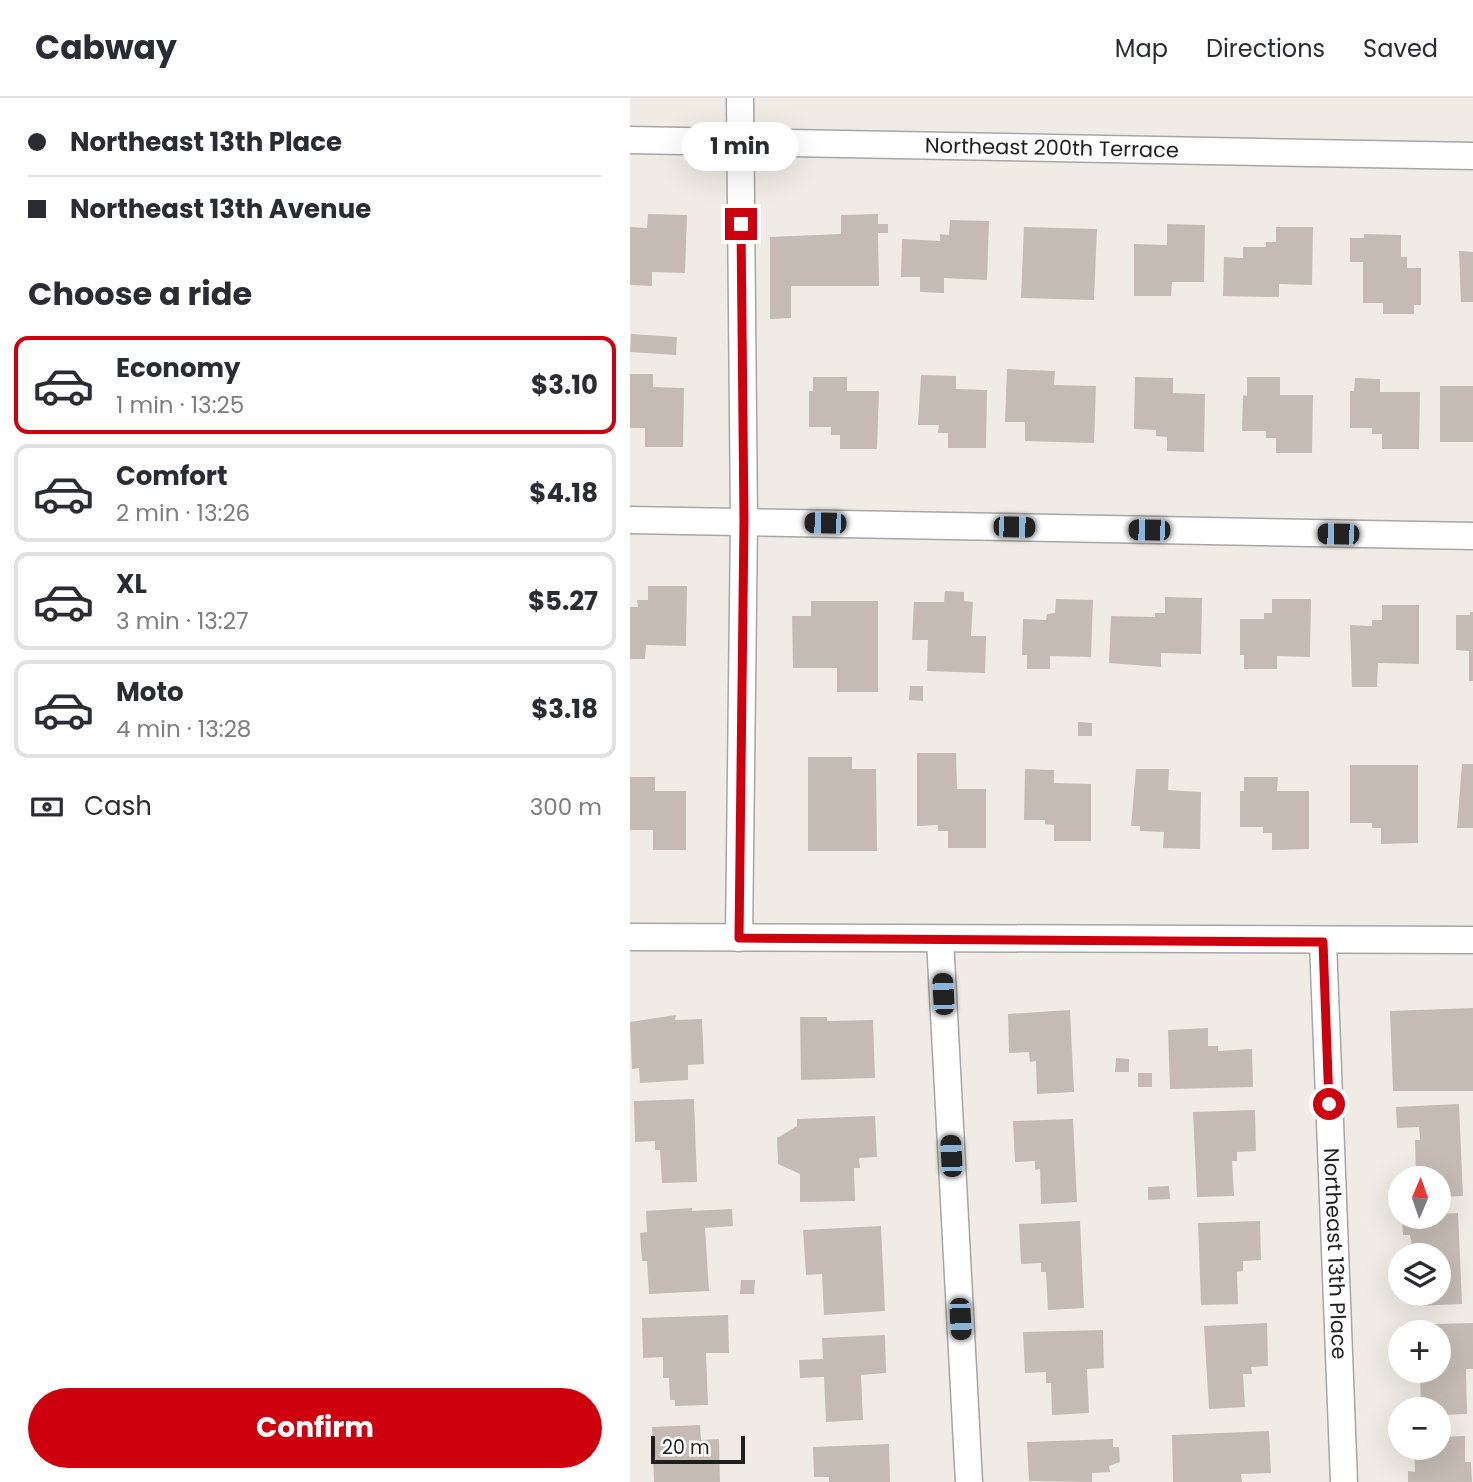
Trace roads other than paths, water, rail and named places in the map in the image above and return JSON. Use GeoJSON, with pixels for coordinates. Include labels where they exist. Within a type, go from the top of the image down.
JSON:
{"type":"FeatureCollection","features":[{"type":"Feature","properties":{"kind":"street"},"geometry":{"type":"LineString","coordinates":[[739,938],[744,521],[740,98]]}},
{"type":"Feature","properties":{"kind":"street","name":"Northeast 200th Terrace"},"geometry":{"type":"LineString","coordinates":[[630,141],[1473,156]]}},
{"type":"Feature","properties":{"kind":"street"},"geometry":{"type":"LineString","coordinates":[[630,520],[1473,536]]}},
{"type":"Feature","properties":{"kind":"street"},"geometry":{"type":"LineString","coordinates":[[630,937],[1323,942],[1473,940]]}},
{"type":"Feature","properties":{"kind":"street"},"geometry":{"type":"LineString","coordinates":[[940,939],[969,1482]]}},
{"type":"Feature","properties":{"kind":"street","name":"Northeast 13th Place"},"geometry":{"type":"LineString","coordinates":[[1323,942],[1344,1482]]}}]}
